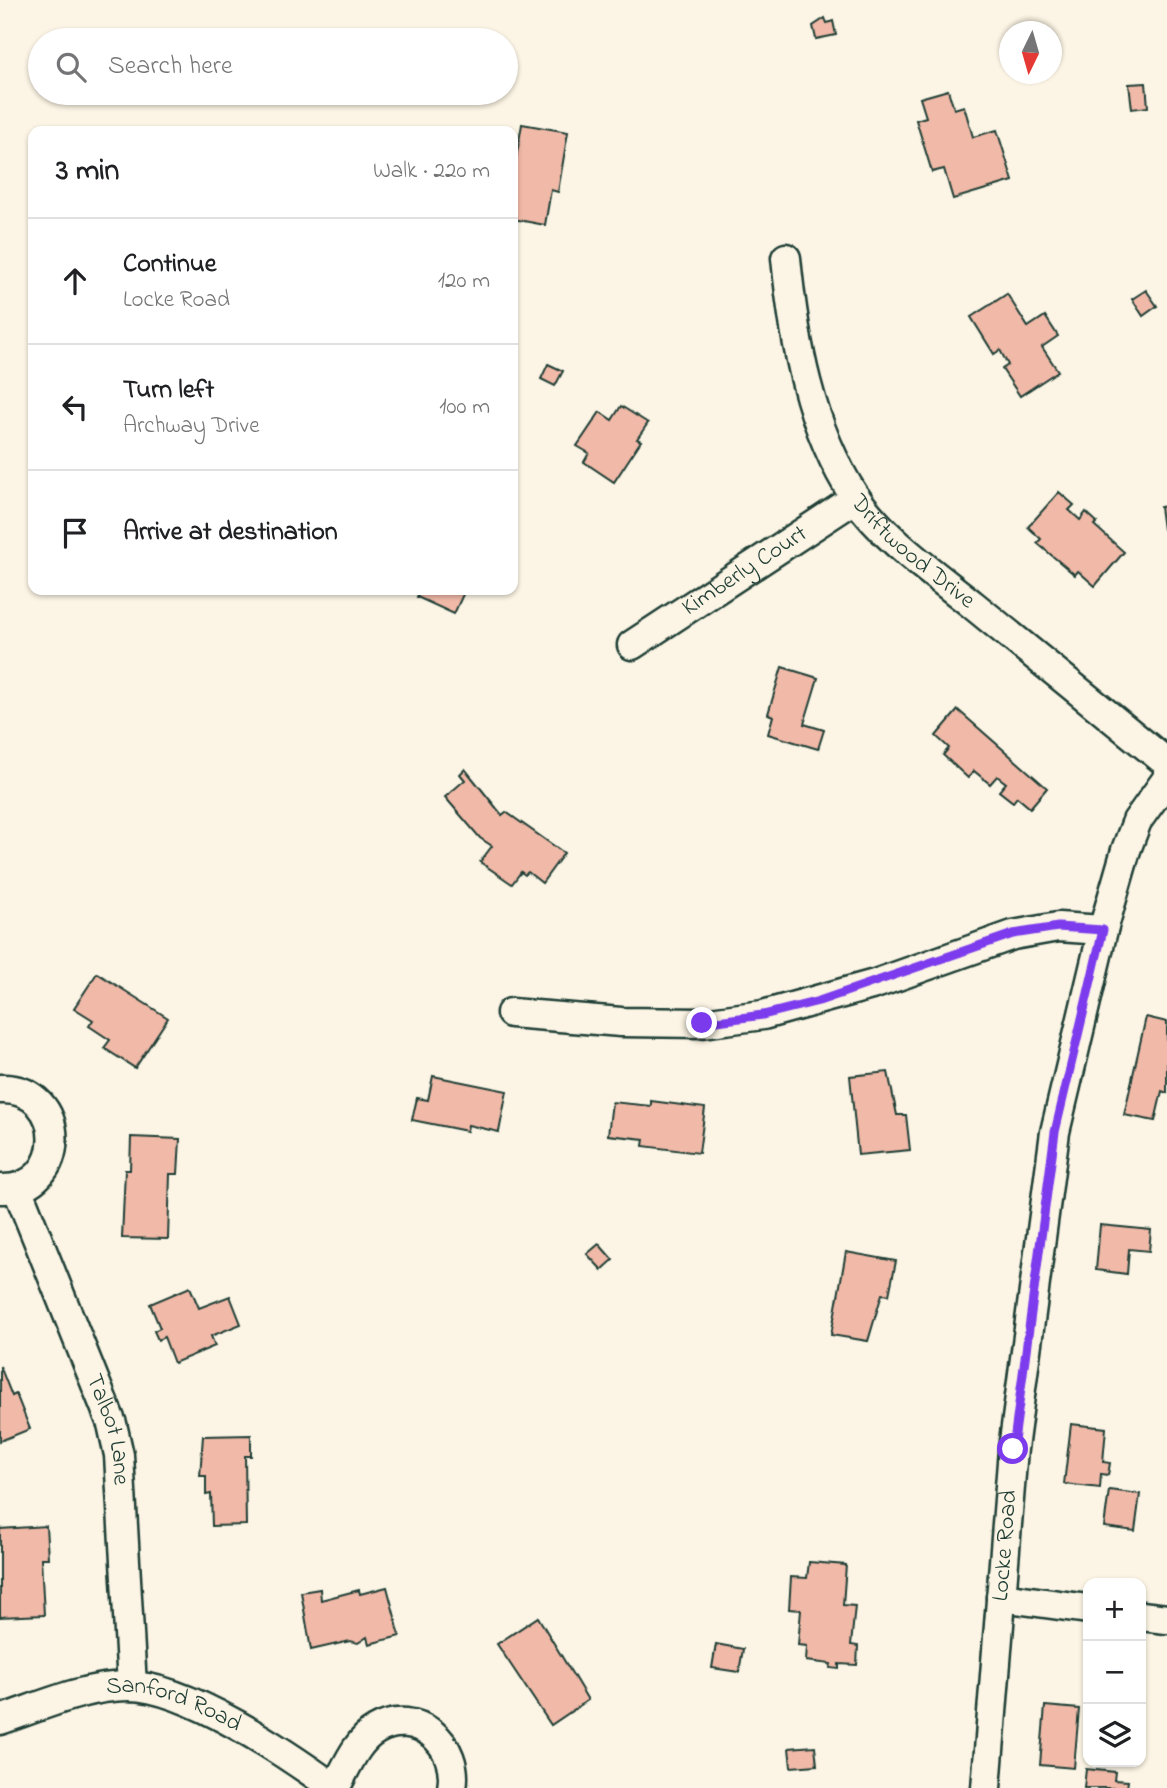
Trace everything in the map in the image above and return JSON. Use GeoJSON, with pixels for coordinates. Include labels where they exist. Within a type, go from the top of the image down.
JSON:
{"type":"FeatureCollection","features":[{"type":"Feature","properties":{"kind":"street","name":"Driftwood Drive"},"geometry":{"type":"LineString","coordinates":[[786,258],[797,340],[810,393],[830,448],[856,498],[901,546],[1167,763]]}},
{"type":"Feature","properties":{"kind":"street","name":"Kimberly Court"},"geometry":{"type":"LineString","coordinates":[[632,645],[856,498]]}},
{"type":"Feature","properties":{"kind":"street","name":"Locke Road"},"geometry":{"type":"LineString","coordinates":[[986,1788],[1013,1449],[1055,1132],[1103,930],[1137,821],[1167,779]]}},
{"type":"Feature","properties":{"kind":"street"},"geometry":{"type":"LineString","coordinates":[[511,1013],[621,1022],[702,1023],[763,1015],[874,984],[1013,934],[1058,927],[1103,930]]}},
{"type":"Feature","properties":{"kind":"street","name":"Talbot Lane"},"geometry":{"type":"LineString","coordinates":[[0,1089],[11,1089],[30,1096],[45,1111],[53,1130],[49,1161],[36,1178],[9,1188],[113,1424],[119,1455],[132,1686]]}},
{"type":"Feature","properties":{"kind":"street"},"geometry":{"type":"LineString","coordinates":[[1001,1597],[1083,1608]]}},
{"type":"Feature","properties":{"kind":"street"},"geometry":{"type":"LineString","coordinates":[[1146,1617],[1167,1619]]}},
{"type":"Feature","properties":{"kind":"street","name":"Sanford Road"},"geometry":{"type":"LineString","coordinates":[[0,1720],[82,1693],[132,1686],[151,1689],[211,1712],[302,1765],[334,1788],[368,1735],[397,1723],[418,1726],[443,1743],[452,1760],[452,1788]]}},
{"type":"Feature","properties":{"kind":"building"},"geometry":{"type":"Polygon","coordinates":[[[825,18],[827,23],[833,21],[836,35],[816,39],[813,26],[825,18]]]}},
{"type":"Feature","properties":{"kind":"building"},"geometry":{"type":"Polygon","coordinates":[[[1146,83],[1148,107],[1132,109],[1129,84],[1146,83]]]}},
{"type":"Feature","properties":{"kind":"building"},"geometry":{"type":"Polygon","coordinates":[[[948,90],[954,109],[964,106],[973,137],[997,130],[1013,181],[953,199],[944,169],[932,172],[916,120],[926,117],[920,98],[948,90]]]}},
{"type":"Feature","properties":{"kind":"building"},"geometry":{"type":"Polygon","coordinates":[[[522,124],[568,132],[558,192],[551,190],[545,225],[518,220],[518,147],[522,124]]]}},
{"type":"Feature","properties":{"kind":"building"},"geometry":{"type":"Polygon","coordinates":[[[1146,290],[1157,306],[1143,316],[1132,299],[1146,290]]]}},
{"type":"Feature","properties":{"kind":"building"},"geometry":{"type":"Polygon","coordinates":[[[1007,294],[1028,327],[1045,316],[1058,336],[1042,347],[1058,371],[1020,396],[1002,369],[1008,365],[1000,350],[994,354],[971,317],[1007,294]]]}},
{"type":"Feature","properties":{"kind":"building"},"geometry":{"type":"Polygon","coordinates":[[[548,364],[563,371],[555,386],[541,379],[548,364]]]}},
{"type":"Feature","properties":{"kind":"building"},"geometry":{"type":"Polygon","coordinates":[[[621,406],[648,423],[637,439],[641,441],[614,482],[584,462],[589,453],[577,446],[600,412],[612,420],[621,406]]]}},
{"type":"Feature","properties":{"kind":"building"},"geometry":{"type":"Polygon","coordinates":[[[1059,492],[1074,505],[1069,510],[1080,520],[1086,512],[1097,522],[1094,525],[1124,552],[1095,586],[1078,571],[1075,575],[1037,543],[1041,539],[1028,527],[1059,492]]]}},
{"type":"Feature","properties":{"kind":"building"},"geometry":{"type":"Polygon","coordinates":[[[1167,506],[1167,528],[1163,529],[1160,507],[1167,506]]]}},
{"type":"Feature","properties":{"kind":"building"},"geometry":{"type":"Polygon","coordinates":[[[418,595],[463,595],[454,614],[417,597],[418,595]]]}},
{"type":"Feature","properties":{"kind":"building"},"geometry":{"type":"Polygon","coordinates":[[[782,667],[818,678],[804,724],[824,730],[818,749],[768,734],[773,716],[768,714],[782,667]]]}},
{"type":"Feature","properties":{"kind":"building"},"geometry":{"type":"Polygon","coordinates":[[[958,710],[1047,788],[1030,808],[1017,797],[1013,802],[999,791],[1006,783],[997,776],[990,784],[974,771],[968,778],[943,755],[949,748],[936,736],[958,710]]]}},
{"type":"Feature","properties":{"kind":"building"},"geometry":{"type":"Polygon","coordinates":[[[465,769],[502,815],[506,812],[564,853],[542,883],[528,872],[525,875],[521,872],[512,884],[480,862],[492,846],[480,838],[445,797],[465,780],[460,774],[465,769]]]}},
{"type":"Feature","properties":{"kind":"building"},"geometry":{"type":"Polygon","coordinates":[[[97,973],[168,1018],[135,1068],[104,1048],[110,1040],[89,1026],[93,1020],[74,1008],[97,973]]]}},
{"type":"Feature","properties":{"kind":"building"},"geometry":{"type":"Polygon","coordinates":[[[1146,1017],[1167,1022],[1167,1093],[1162,1091],[1155,1121],[1124,1115],[1146,1017]]]}},
{"type":"Feature","properties":{"kind":"building"},"geometry":{"type":"Polygon","coordinates":[[[888,1072],[897,1115],[906,1115],[910,1150],[858,1155],[850,1076],[888,1072]]]}},
{"type":"Feature","properties":{"kind":"building"},"geometry":{"type":"Polygon","coordinates":[[[433,1076],[507,1091],[499,1132],[468,1125],[467,1131],[412,1120],[417,1098],[428,1100],[433,1076]]]}},
{"type":"Feature","properties":{"kind":"building"},"geometry":{"type":"Polygon","coordinates":[[[651,1101],[705,1108],[699,1153],[643,1146],[644,1139],[608,1135],[612,1102],[651,1106],[651,1101]]]}},
{"type":"Feature","properties":{"kind":"building"},"geometry":{"type":"Polygon","coordinates":[[[131,1137],[180,1139],[178,1174],[170,1174],[168,1239],[122,1238],[125,1170],[130,1170],[131,1137]]]}},
{"type":"Feature","properties":{"kind":"building"},"geometry":{"type":"Polygon","coordinates":[[[1100,1225],[1151,1230],[1149,1251],[1129,1249],[1127,1274],[1096,1270],[1100,1225]]]}},
{"type":"Feature","properties":{"kind":"building"},"geometry":{"type":"Polygon","coordinates":[[[599,1244],[613,1260],[602,1270],[587,1254],[599,1244]]]}},
{"type":"Feature","properties":{"kind":"building"},"geometry":{"type":"Polygon","coordinates":[[[846,1252],[896,1261],[889,1295],[882,1294],[868,1341],[831,1335],[846,1252]]]}},
{"type":"Feature","properties":{"kind":"building"},"geometry":{"type":"Polygon","coordinates":[[[190,1287],[199,1308],[230,1296],[241,1324],[211,1336],[215,1346],[174,1363],[164,1337],[158,1340],[154,1331],[160,1328],[150,1304],[190,1287]]]}},
{"type":"Feature","properties":{"kind":"building"},"geometry":{"type":"Polygon","coordinates":[[[0,1366],[12,1396],[16,1394],[30,1429],[0,1441],[0,1366]]]}},
{"type":"Feature","properties":{"kind":"building"},"geometry":{"type":"Polygon","coordinates":[[[1071,1424],[1106,1428],[1103,1462],[1110,1463],[1108,1475],[1101,1474],[1100,1488],[1064,1484],[1071,1424]]]}},
{"type":"Feature","properties":{"kind":"building"},"geometry":{"type":"Polygon","coordinates":[[[251,1435],[251,1456],[245,1456],[246,1525],[212,1526],[211,1494],[206,1495],[206,1476],[200,1476],[203,1436],[251,1435]]]}},
{"type":"Feature","properties":{"kind":"building"},"geometry":{"type":"Polygon","coordinates":[[[1109,1490],[1140,1494],[1135,1531],[1104,1527],[1109,1490]]]}},
{"type":"Feature","properties":{"kind":"building"},"geometry":{"type":"Polygon","coordinates":[[[46,1526],[48,1558],[41,1558],[44,1615],[0,1617],[0,1529],[46,1526]]]}},
{"type":"Feature","properties":{"kind":"building"},"geometry":{"type":"Polygon","coordinates":[[[809,1562],[846,1565],[843,1605],[855,1606],[851,1645],[858,1646],[857,1665],[839,1664],[839,1669],[830,1668],[831,1664],[806,1661],[807,1646],[798,1645],[801,1610],[789,1609],[791,1577],[807,1578],[809,1562]]]}},
{"type":"Feature","properties":{"kind":"building"},"geometry":{"type":"Polygon","coordinates":[[[387,1587],[400,1636],[369,1644],[367,1637],[358,1643],[350,1641],[311,1650],[301,1592],[320,1589],[321,1600],[359,1590],[360,1594],[387,1587]]]}},
{"type":"Feature","properties":{"kind":"building"},"geometry":{"type":"Polygon","coordinates":[[[538,1617],[588,1700],[551,1725],[497,1644],[538,1617]]]}},
{"type":"Feature","properties":{"kind":"building"},"geometry":{"type":"Polygon","coordinates":[[[716,1644],[743,1649],[739,1672],[712,1668],[716,1644]]]}},
{"type":"Feature","properties":{"kind":"building"},"geometry":{"type":"Polygon","coordinates":[[[1045,1706],[1079,1709],[1074,1768],[1040,1765],[1045,1706]]]}},
{"type":"Feature","properties":{"kind":"building"},"geometry":{"type":"Polygon","coordinates":[[[815,1746],[817,1765],[791,1767],[789,1748],[815,1746]]]}},
{"type":"Feature","properties":{"kind":"building"},"geometry":{"type":"Polygon","coordinates":[[[1086,1769],[1115,1772],[1114,1780],[1128,1781],[1127,1788],[1084,1788],[1086,1769]]]}},
{"type":"Feature","properties":{"kind":"route"},"geometry":{"type":"LineString","coordinates":[[702,1023],[763,1015],[819,1001],[1013,934],[1058,927],[1103,930],[1055,1132],[1013,1449]]}}]}
